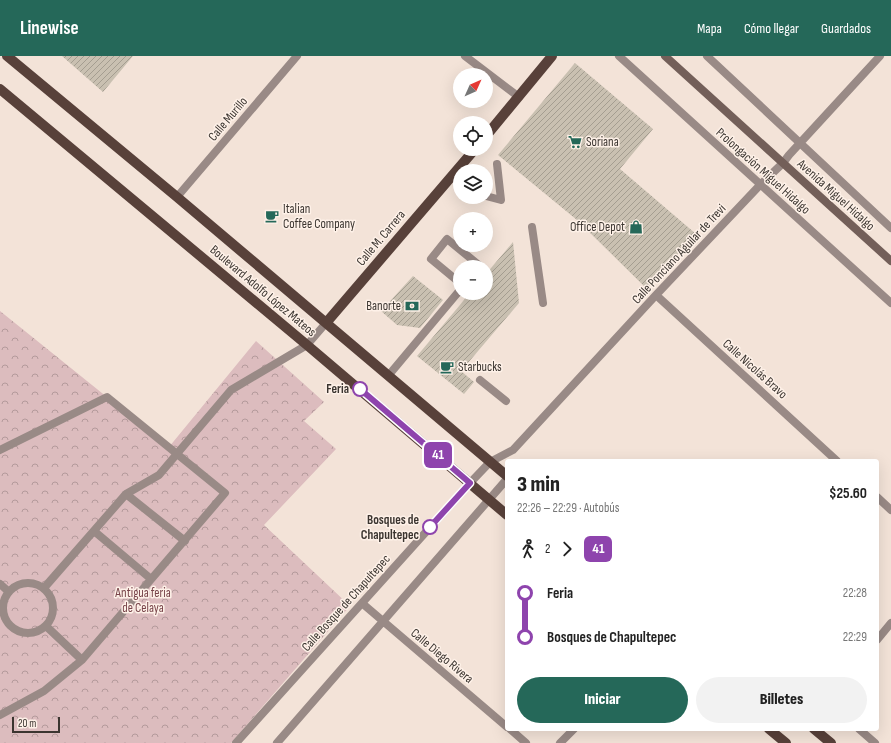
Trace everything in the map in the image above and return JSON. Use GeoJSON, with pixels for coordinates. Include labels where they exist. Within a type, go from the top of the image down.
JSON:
{"type":"FeatureCollection","features":[{"type":"Feature","properties":{"kind":"main road"},"geometry":{"type":"LineString","coordinates":[[493,128],[552,56]]}},
{"type":"Feature","properties":{"kind":"main road","name":"Prolongación Miguel Hidalgo"},"geometry":{"type":"LineString","coordinates":[[665,56],[783,163]]}},
{"type":"Feature","properties":{"kind":"main road","name":"Boulevard Adolfo López Mateos"},"geometry":{"type":"LineString","coordinates":[[12,58],[505,476]]}},
{"type":"Feature","properties":{"kind":"main road","name":"Boulevard Adolfo López Mateos"},"geometry":{"type":"LineString","coordinates":[[0,89],[505,512]]}},
{"type":"Feature","properties":{"kind":"main road","name":"Calle M. Carrera"},"geometry":{"type":"LineString","coordinates":[[326,323],[468,156]]}},
{"type":"Feature","properties":{"kind":"main road","name":"Avenida Miguel Hidalgo"},"geometry":{"type":"LineString","coordinates":[[783,163],[891,261]]}},
{"type":"Feature","properties":{"kind":"main road"},"geometry":{"type":"LineString","coordinates":[[771,731],[786,743]]}},
{"type":"Feature","properties":{"kind":"main road"},"geometry":{"type":"LineString","coordinates":[[816,731],[831,743]]}},
{"type":"Feature","properties":{"kind":"street","name":"Calle Murillo"},"geometry":{"type":"LineString","coordinates":[[177,197],[297,56]]}},
{"type":"Feature","properties":{"kind":"street"},"geometry":{"type":"LineString","coordinates":[[465,56],[519,97]]}},
{"type":"Feature","properties":{"kind":"street","name":"Prolongación Miguel Hidalgo"},"geometry":{"type":"LineString","coordinates":[[619,56],[891,303]]}},
{"type":"Feature","properties":{"kind":"street"},"geometry":{"type":"LineString","coordinates":[[707,56],[891,228]]}},
{"type":"Feature","properties":{"kind":"street","name":"Calle Ponciano Aguilar de Trevi"},"geometry":{"type":"LineString","coordinates":[[490,462],[513,450],[656,295],[760,185],[783,163],[880,56]]}},
{"type":"Feature","properties":{"kind":"street"},"geometry":{"type":"LineString","coordinates":[[493,198],[501,200],[497,164]]}},
{"type":"Feature","properties":{"kind":"street"},"geometry":{"type":"LineString","coordinates":[[532,227],[543,303]]}},
{"type":"Feature","properties":{"kind":"street"},"geometry":{"type":"LineString","coordinates":[[453,277],[431,259],[447,239],[473,260]]}},
{"type":"Feature","properties":{"kind":"street","name":"Calle Nicolás Bravo"},"geometry":{"type":"LineString","coordinates":[[656,295],[835,459]]}},
{"type":"Feature","properties":{"kind":"street"},"geometry":{"type":"LineString","coordinates":[[388,376],[453,298]]}},
{"type":"Feature","properties":{"kind":"street","name":"Calle M. Carrera"},"geometry":{"type":"LineString","coordinates":[[44,588],[126,494],[159,475],[231,390],[307,345],[326,323]]}},
{"type":"Feature","properties":{"kind":"street"},"geometry":{"type":"LineString","coordinates":[[480,380],[506,401]]}},
{"type":"Feature","properties":{"kind":"street"},"geometry":{"type":"LineString","coordinates":[[0,450],[107,397],[225,493],[82,660],[44,691],[0,715]]}},
{"type":"Feature","properties":{"kind":"street","name":"Calle Bosque de Chapultepec"},"geometry":{"type":"LineString","coordinates":[[236,743],[490,462]]}},
{"type":"Feature","properties":{"kind":"street"},"geometry":{"type":"LineString","coordinates":[[277,743],[505,480]]}},
{"type":"Feature","properties":{"kind":"street"},"geometry":{"type":"LineString","coordinates":[[126,494],[184,541]]}},
{"type":"Feature","properties":{"kind":"street"},"geometry":{"type":"LineString","coordinates":[[879,499],[891,510]]}},
{"type":"Feature","properties":{"kind":"street"},"geometry":{"type":"LineString","coordinates":[[94,531],[151,579]]}},
{"type":"Feature","properties":{"kind":"street"},"geometry":{"type":"LineString","coordinates":[[24,583],[40,585],[44,588],[51,596],[53,604],[51,619],[46,626],[32,633],[17,630],[10,625],[6,619],[4,611],[6,596],[9,592],[17,585],[24,583]]}},
{"type":"Feature","properties":{"kind":"street"},"geometry":{"type":"LineString","coordinates":[[0,584],[9,592]]}},
{"type":"Feature","properties":{"kind":"street","name":"Calle Diego Rivera"},"geometry":{"type":"LineString","coordinates":[[363,604],[505,725]]}},
{"type":"Feature","properties":{"kind":"street"},"geometry":{"type":"LineString","coordinates":[[879,638],[891,623]]}},
{"type":"Feature","properties":{"kind":"street"},"geometry":{"type":"LineString","coordinates":[[46,626],[82,660]]}},
{"type":"Feature","properties":{"kind":"street"},"geometry":{"type":"LineString","coordinates":[[512,731],[526,743]]}},
{"type":"Feature","properties":{"kind":"street"},"geometry":{"type":"LineString","coordinates":[[560,743],[572,731]]}},
{"type":"Feature","properties":{"kind":"street"},"geometry":{"type":"LineString","coordinates":[[861,731],[875,743]]}},
{"type":"Feature","properties":{"kind":"green space","name":"Antigua feria de Celaya"},"geometry":{"type":"Polygon","coordinates":[[[0,311],[169,447],[256,341],[324,402],[304,421],[336,449],[264,525],[350,606],[231,743],[0,743],[0,311]]]}},
{"type":"Feature","properties":{"kind":"building"},"geometry":{"type":"Polygon","coordinates":[[[62,56],[133,56],[103,92],[62,56]]]}},
{"type":"Feature","properties":{"kind":"building","name":"Soriana"},"geometry":{"type":"Polygon","coordinates":[[[575,63],[653,129],[620,169],[696,234],[647,289],[577,220],[498,155],[575,63]]]}},
{"type":"Feature","properties":{"kind":"building"},"geometry":{"type":"Polygon","coordinates":[[[513,242],[519,303],[461,371],[474,382],[464,394],[417,356],[464,300],[493,300],[493,266],[513,242]]]}},
{"type":"Feature","properties":{"kind":"building","name":"Banorte"},"geometry":{"type":"Polygon","coordinates":[[[413,276],[443,300],[420,328],[397,325],[381,311],[413,276]]]}},
{"type":"Feature","properties":{"kind":"bus line","name":"41"},"geometry":{"type":"LineString","coordinates":[[360,389],[470,483],[430,527]]}},
{"type":"Feature","properties":{"kind":"place","name":"Soriana"},"geometry":{"type":"Point","coordinates":[575,142]}},
{"type":"Feature","properties":{"kind":"place","name":"Italian Coffee Company"},"geometry":{"type":"Point","coordinates":[272,216]}},
{"type":"Feature","properties":{"kind":"place","name":"Office Depot"},"geometry":{"type":"Point","coordinates":[636,227]}},
{"type":"Feature","properties":{"kind":"place","name":"Banorte"},"geometry":{"type":"Point","coordinates":[412,306]}},
{"type":"Feature","properties":{"kind":"place","name":"Starbucks"},"geometry":{"type":"Point","coordinates":[447,367]}},
{"type":"Feature","properties":{"kind":"place","name":"Feria"},"geometry":{"type":"Point","coordinates":[360,389]}},
{"type":"Feature","properties":{"kind":"place","name":"Bosques de Chapultepec"},"geometry":{"type":"Point","coordinates":[430,527]}}]}
